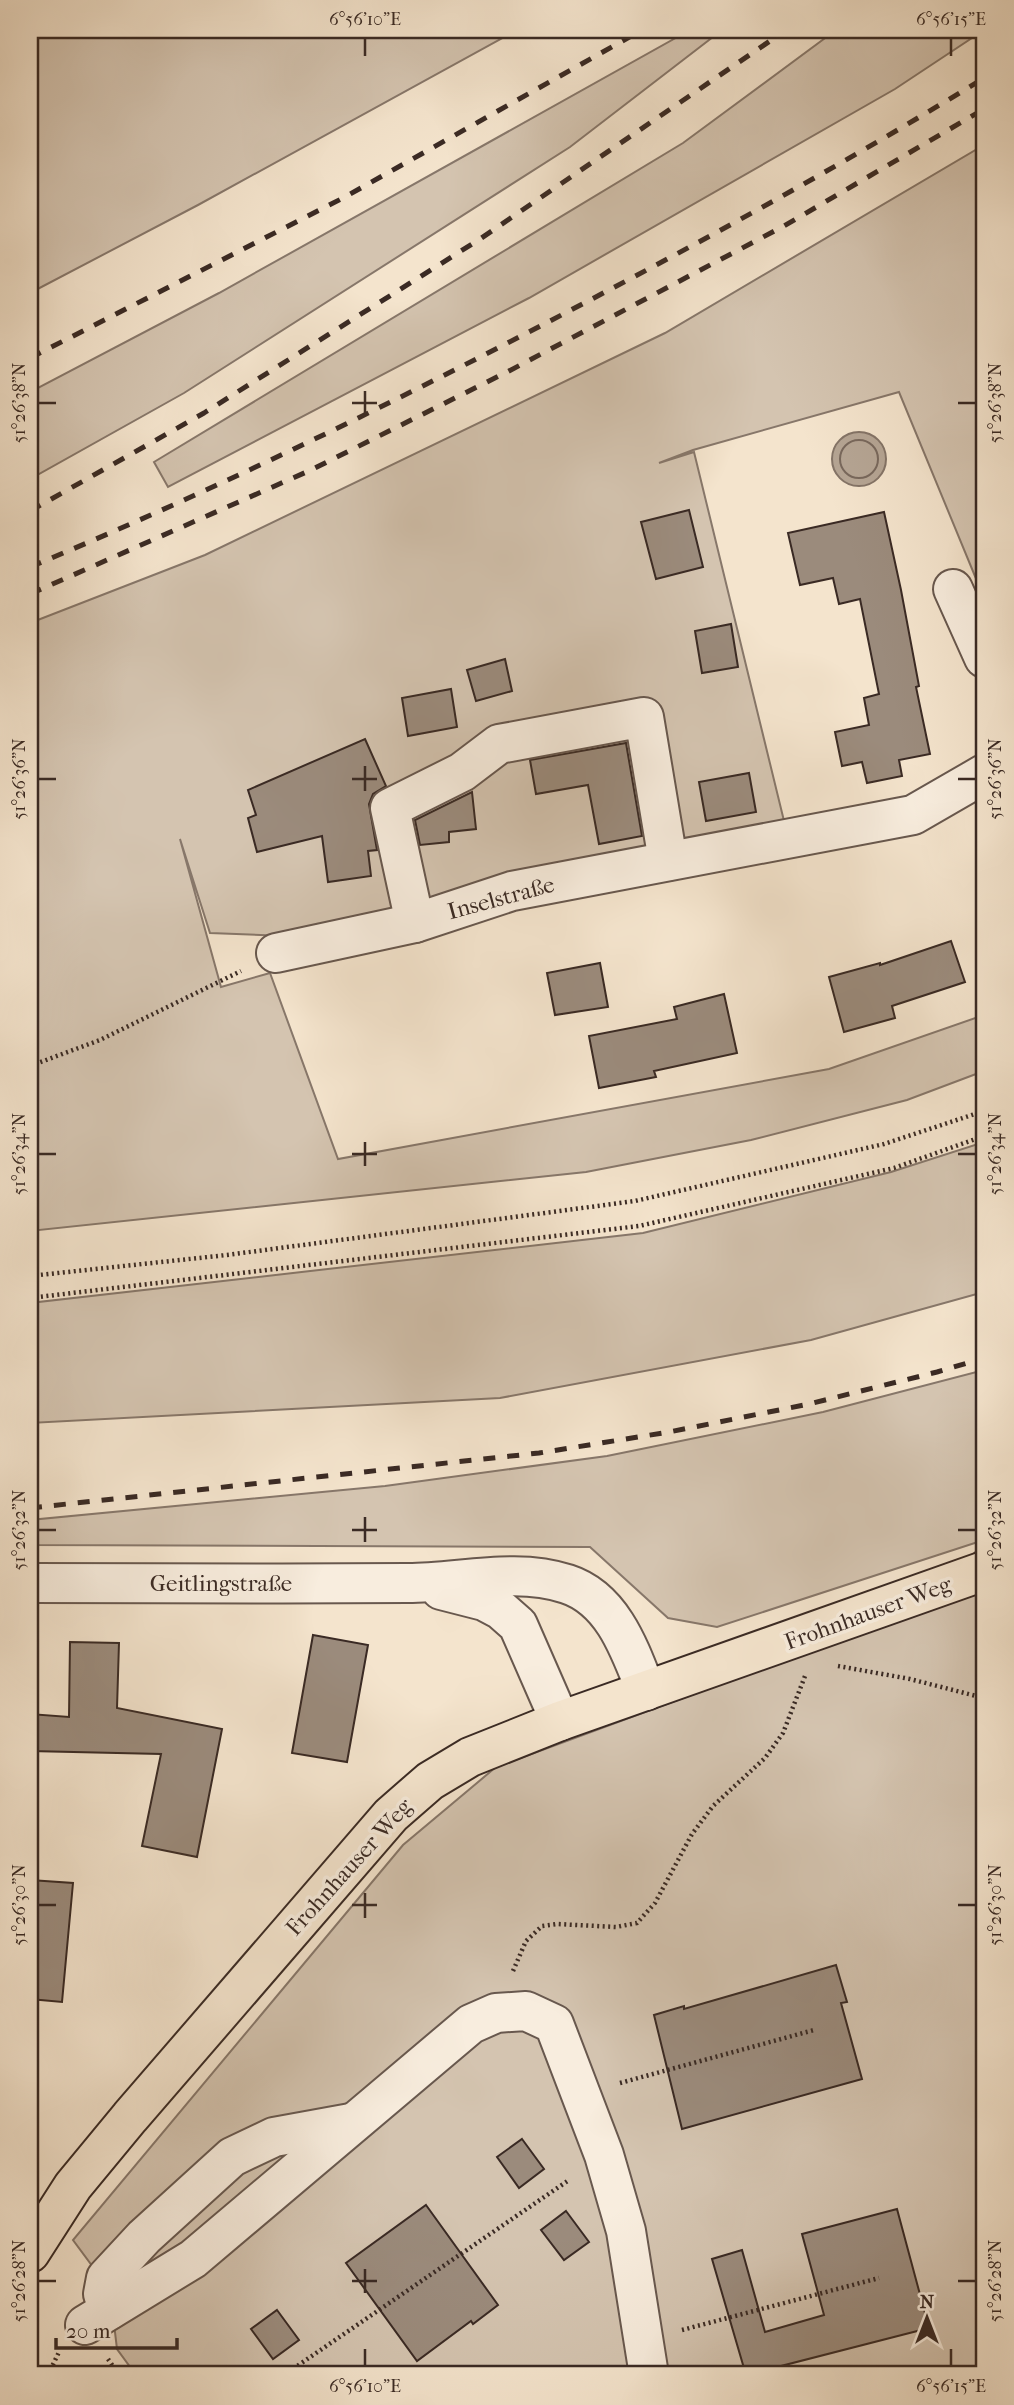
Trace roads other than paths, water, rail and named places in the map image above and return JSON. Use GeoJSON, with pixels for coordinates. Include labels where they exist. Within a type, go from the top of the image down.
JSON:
{"type":"FeatureCollection","features":[{"type":"Feature","properties":{"kind":"main road","name":"Frohnhauser Weg"},"geometry":{"type":"LineString","coordinates":[[30,2253],[74,2186],[114,2137],[391,1815],[430,1781],[470,1757],[560,1721],[984,1571]]}},
{"type":"Feature","properties":{"kind":"street"},"geometry":{"type":"LineString","coordinates":[[953,589],[984,658]]}},
{"type":"Feature","properties":{"kind":"street"},"geometry":{"type":"LineString","coordinates":[[415,923],[390,808],[462,772],[499,744],[644,717],[668,861]]}},
{"type":"Feature","properties":{"kind":"street","name":"Inselstraße"},"geometry":{"type":"LineString","coordinates":[[276,953],[415,923],[512,891],[913,815],[984,774]]}},
{"type":"Feature","properties":{"kind":"street","name":"Geitlingstraße"},"geometry":{"type":"LineString","coordinates":[[30,1583],[412,1583],[523,1576],[567,1584],[596,1601],[623,1633],[646,1691]]}},
{"type":"Feature","properties":{"kind":"street","name":"Geitlingstraße"},"geometry":{"type":"LineString","coordinates":[[412,1583],[484,1601],[501,1610],[518,1625],[560,1721]]}},
{"type":"Feature","properties":{"kind":"street"},"geometry":{"type":"LineString","coordinates":[[354,2123],[274,2137],[232,2157],[144,2237],[106,2278],[97,2317],[193,2259],[354,2123],[471,2024],[496,2012],[526,2011],[554,2024],[604,2155],[626,2231],[647,2358]]}},
{"type":"Feature","properties":{"kind":"water"},"geometry":{"type":"Polygon","coordinates":[[[859,432],[878,440],[886,459],[878,478],[859,486],[840,478],[832,459],[840,440],[859,432]]]}},
{"type":"Feature","properties":{"kind":"railway"},"geometry":{"type":"LineString","coordinates":[[30,358],[343,198],[642,30]]}},
{"type":"Feature","properties":{"kind":"railway"},"geometry":{"type":"LineString","coordinates":[[30,511],[204,413],[480,239],[786,30]]}},
{"type":"Feature","properties":{"kind":"railway"},"geometry":{"type":"LineString","coordinates":[[30,567],[250,470],[466,364],[751,213],[984,78]]}},
{"type":"Feature","properties":{"kind":"railway"},"geometry":{"type":"LineString","coordinates":[[30,594],[311,470],[507,372],[784,226],[984,109]]}},
{"type":"Feature","properties":{"kind":"railway"},"geometry":{"type":"LineString","coordinates":[[30,1508],[539,1453],[669,1432],[809,1404],[984,1358]]}}]}
